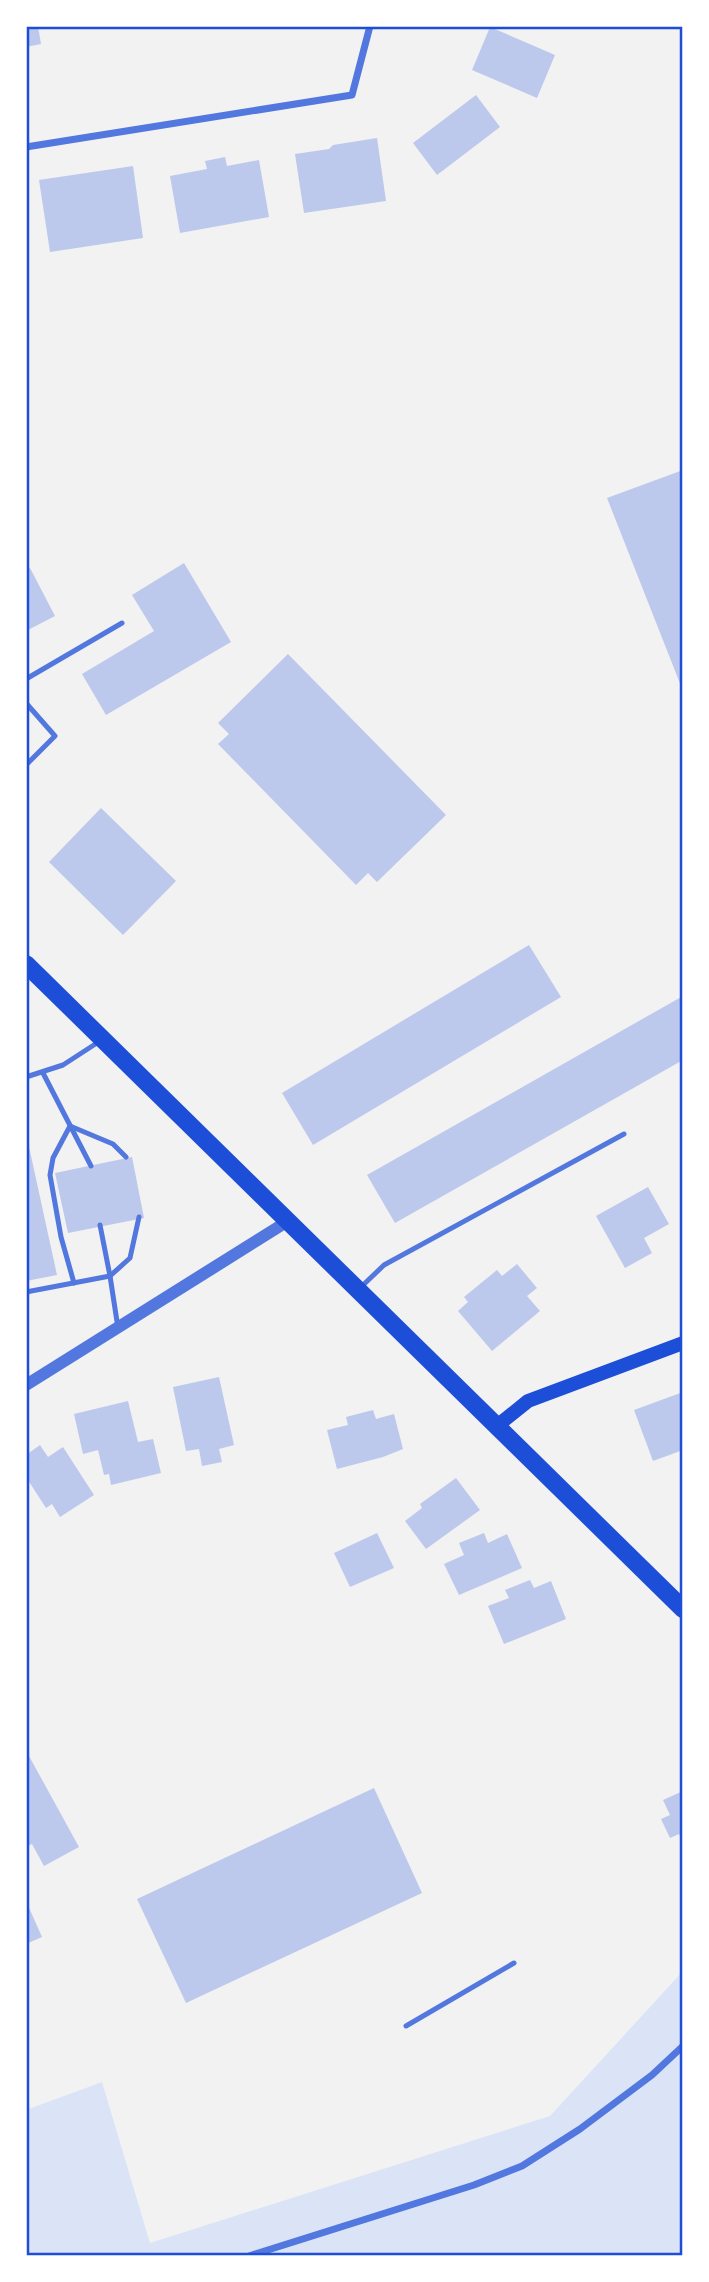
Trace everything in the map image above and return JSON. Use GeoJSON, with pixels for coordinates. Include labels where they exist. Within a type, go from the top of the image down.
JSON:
{"type":"FeatureCollection","features":[{"type":"Feature","properties":{"kind":"main road"},"geometry":{"type":"LineString","coordinates":[[26,964],[683,1609]]}},
{"type":"Feature","properties":{"kind":"main road"},"geometry":{"type":"LineString","coordinates":[[497,1426],[528,1401],[683,1343]]}},
{"type":"Feature","properties":{"kind":"street"},"geometry":{"type":"LineString","coordinates":[[26,146],[352,95],[370,26]]}},
{"type":"Feature","properties":{"kind":"street"},"geometry":{"type":"LineString","coordinates":[[26,1385],[288,1221]]}},
{"type":"Feature","properties":{"kind":"street"},"geometry":{"type":"LineString","coordinates":[[248,2256],[474,2185],[522,2166],[580,2129],[652,2075],[683,2046]]}},
{"type":"Feature","properties":{"kind":"lane"},"geometry":{"type":"LineString","coordinates":[[26,679],[122,623]]}},
{"type":"Feature","properties":{"kind":"lane"},"geometry":{"type":"LineString","coordinates":[[26,703],[55,736],[26,765]]}},
{"type":"Feature","properties":{"kind":"lane"},"geometry":{"type":"LineString","coordinates":[[26,1077],[63,1065],[103,1040]]}},
{"type":"Feature","properties":{"kind":"lane"},"geometry":{"type":"LineString","coordinates":[[44,1073],[91,1166]]}},
{"type":"Feature","properties":{"kind":"lane"},"geometry":{"type":"LineString","coordinates":[[70,1126],[113,1144],[126,1157]]}},
{"type":"Feature","properties":{"kind":"lane"},"geometry":{"type":"LineString","coordinates":[[70,1126],[53,1158],[50,1175],[61,1237],[74,1283]]}},
{"type":"Feature","properties":{"kind":"lane"},"geometry":{"type":"LineString","coordinates":[[358,1290],[384,1265],[624,1134]]}},
{"type":"Feature","properties":{"kind":"lane"},"geometry":{"type":"LineString","coordinates":[[26,1292],[110,1276],[130,1258],[139,1217]]}},
{"type":"Feature","properties":{"kind":"lane"},"geometry":{"type":"LineString","coordinates":[[100,1225],[118,1328]]}},
{"type":"Feature","properties":{"kind":"lane"},"geometry":{"type":"LineString","coordinates":[[406,2026],[514,1963]]}},
{"type":"Feature","properties":{"kind":"shaded area"},"geometry":{"type":"Polygon","coordinates":[[[683,1971],[683,2256],[26,2256],[26,2110],[102,2082],[150,2243],[550,2116],[683,1971]]]}},
{"type":"Feature","properties":{"kind":"building"},"geometry":{"type":"Polygon","coordinates":[[[26,26],[38,26],[41,44],[26,47],[26,26]]]}},
{"type":"Feature","properties":{"kind":"building"},"geometry":{"type":"Polygon","coordinates":[[[490,27],[555,55],[537,98],[472,70],[490,27]]]}},
{"type":"Feature","properties":{"kind":"building"},"geometry":{"type":"Polygon","coordinates":[[[476,95],[500,127],[437,175],[413,143],[476,95]]]}},
{"type":"Feature","properties":{"kind":"building"},"geometry":{"type":"Polygon","coordinates":[[[377,138],[386,201],[304,213],[295,154],[377,138]]]}},
{"type":"Feature","properties":{"kind":"building"},"geometry":{"type":"Polygon","coordinates":[[[225,157],[227,166],[259,160],[269,217],[180,233],[170,176],[207,169],[205,161],[225,157]]]}},
{"type":"Feature","properties":{"kind":"building"},"geometry":{"type":"Polygon","coordinates":[[[133,166],[143,238],[50,252],[39,180],[133,166]]]}},
{"type":"Feature","properties":{"kind":"building"},"geometry":{"type":"Polygon","coordinates":[[[683,470],[683,691],[607,498],[683,470]]]}},
{"type":"Feature","properties":{"kind":"building"},"geometry":{"type":"Polygon","coordinates":[[[184,563],[231,642],[106,715],[82,674],[154,631],[132,595],[184,563]]]}},
{"type":"Feature","properties":{"kind":"building"},"geometry":{"type":"Polygon","coordinates":[[[30,568],[55,616],[26,631],[26,570],[30,568]]]}},
{"type":"Feature","properties":{"kind":"building"},"geometry":{"type":"Polygon","coordinates":[[[288,654],[446,815],[377,882],[368,873],[356,885],[218,744],[229,734],[218,723],[288,654]]]}},
{"type":"Feature","properties":{"kind":"building"},"geometry":{"type":"Polygon","coordinates":[[[101,808],[176,881],[123,935],[49,862],[101,808]]]}},
{"type":"Feature","properties":{"kind":"building"},"geometry":{"type":"Polygon","coordinates":[[[529,945],[561,997],[313,1145],[282,1093],[529,945]]]}},
{"type":"Feature","properties":{"kind":"building"},"geometry":{"type":"Polygon","coordinates":[[[683,996],[683,1060],[395,1223],[367,1175],[683,996]]]}},
{"type":"Feature","properties":{"kind":"building"},"geometry":{"type":"Polygon","coordinates":[[[26,1133],[57,1275],[26,1281],[26,1133]]]}},
{"type":"Feature","properties":{"kind":"building"},"geometry":{"type":"Polygon","coordinates":[[[132,1157],[144,1218],[68,1233],[55,1173],[132,1157]]]}},
{"type":"Feature","properties":{"kind":"building"},"geometry":{"type":"Polygon","coordinates":[[[648,1187],[669,1224],[644,1238],[652,1253],[625,1268],[596,1216],[648,1187]]]}},
{"type":"Feature","properties":{"kind":"building"},"geometry":{"type":"Polygon","coordinates":[[[517,1264],[537,1288],[527,1296],[540,1311],[492,1351],[458,1311],[468,1302],[464,1297],[497,1270],[502,1276],[517,1264]]]}},
{"type":"Feature","properties":{"kind":"building"},"geometry":{"type":"Polygon","coordinates":[[[219,1377],[234,1445],[219,1449],[222,1462],[202,1466],[199,1449],[186,1451],[173,1387],[219,1377]]]}},
{"type":"Feature","properties":{"kind":"building"},"geometry":{"type":"Polygon","coordinates":[[[683,1392],[683,1450],[653,1461],[634,1410],[683,1392]]]}},
{"type":"Feature","properties":{"kind":"building"},"geometry":{"type":"Polygon","coordinates":[[[128,1401],[138,1442],[153,1439],[161,1473],[111,1485],[109,1474],[104,1475],[98,1450],[83,1454],[74,1414],[128,1401]]]}},
{"type":"Feature","properties":{"kind":"building"},"geometry":{"type":"Polygon","coordinates":[[[373,1410],[376,1419],[394,1414],[403,1449],[337,1469],[327,1430],[348,1425],[346,1417],[373,1410]]]}},
{"type":"Feature","properties":{"kind":"building"},"geometry":{"type":"Polygon","coordinates":[[[40,1445],[48,1457],[63,1447],[94,1495],[60,1517],[52,1504],[46,1508],[26,1477],[26,1455],[40,1445]]]}},
{"type":"Feature","properties":{"kind":"building"},"geometry":{"type":"Polygon","coordinates":[[[456,1478],[480,1510],[426,1549],[405,1521],[422,1508],[420,1504],[456,1478]]]}},
{"type":"Feature","properties":{"kind":"building"},"geometry":{"type":"Polygon","coordinates":[[[377,1533],[394,1568],[350,1587],[334,1553],[377,1533]]]}},
{"type":"Feature","properties":{"kind":"building"},"geometry":{"type":"Polygon","coordinates":[[[484,1533],[488,1543],[507,1534],[522,1568],[459,1595],[444,1564],[464,1555],[459,1543],[484,1533]]]}},
{"type":"Feature","properties":{"kind":"building"},"geometry":{"type":"Polygon","coordinates":[[[530,1580],[534,1588],[551,1581],[566,1619],[504,1644],[488,1606],[509,1598],[505,1590],[530,1580]]]}},
{"type":"Feature","properties":{"kind":"building"},"geometry":{"type":"Polygon","coordinates":[[[29,1756],[79,1847],[44,1866],[32,1844],[26,1847],[26,1758],[29,1756]]]}},
{"type":"Feature","properties":{"kind":"building"},"geometry":{"type":"Polygon","coordinates":[[[374,1788],[422,1893],[186,2003],[137,1899],[374,1788]]]}},
{"type":"Feature","properties":{"kind":"building"},"geometry":{"type":"Polygon","coordinates":[[[683,1791],[683,1842],[679,1834],[670,1838],[661,1819],[670,1815],[663,1800],[683,1791]]]}},
{"type":"Feature","properties":{"kind":"building"},"geometry":{"type":"Polygon","coordinates":[[[26,1901],[42,1937],[26,1944],[26,1901]]]}}]}
